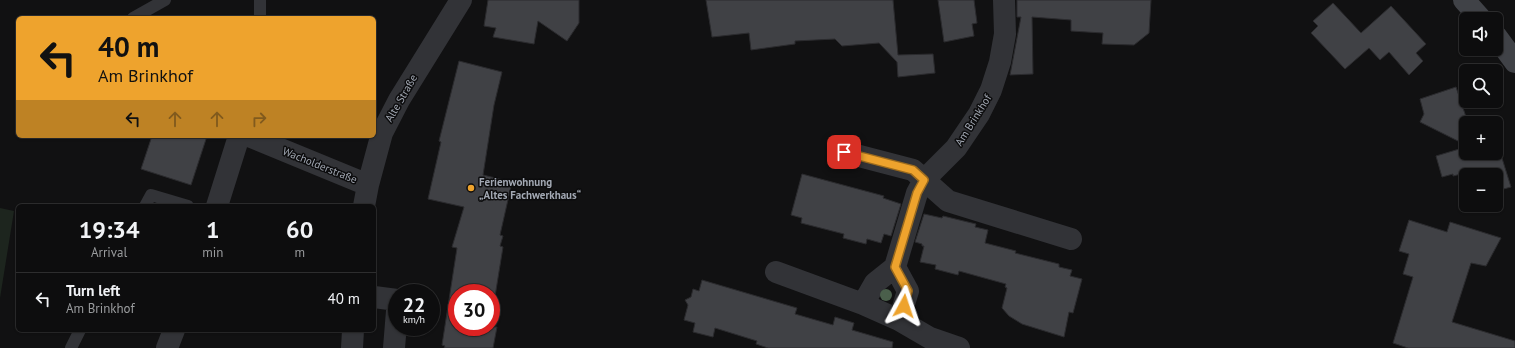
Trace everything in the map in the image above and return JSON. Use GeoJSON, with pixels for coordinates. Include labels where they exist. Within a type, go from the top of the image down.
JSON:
{"type":"FeatureCollection","features":[{"type":"Feature","properties":{"kind":"main road"},"geometry":{"type":"LineString","coordinates":[[1464,0],[1475,12]]}},
{"type":"Feature","properties":{"kind":"main road"},"geometry":{"type":"LineString","coordinates":[[1503,46],[1515,62]]}},
{"type":"Feature","properties":{"kind":"street","name":"Alte Straße"},"geometry":{"type":"LineString","coordinates":[[364,204],[382,133],[390,117],[461,0]]}},
{"type":"Feature","properties":{"kind":"street","name":"Am Brinkhof"},"geometry":{"type":"LineString","coordinates":[[895,267],[917,193],[924,180],[956,148],[979,114],[991,90],[1000,62],[1005,34],[1004,0]]}},
{"type":"Feature","properties":{"kind":"street"},"geometry":{"type":"LineString","coordinates":[[217,204],[238,138]]}},
{"type":"Feature","properties":{"kind":"street","name":"Wacholderstraße"},"geometry":{"type":"LineString","coordinates":[[254,138],[368,185]]}},
{"type":"Feature","properties":{"kind":"street"},"geometry":{"type":"LineString","coordinates":[[844,152],[913,170],[948,201],[1071,239]]}},
{"type":"Feature","properties":{"kind":"street"},"geometry":{"type":"LineString","coordinates":[[863,304],[875,284],[895,267],[908,291],[899,320]]}},
{"type":"Feature","properties":{"kind":"street"},"geometry":{"type":"LineString","coordinates":[[776,272],[863,304],[899,320],[930,338],[959,348]]}},
{"type":"Feature","properties":{"kind":"street"},"geometry":{"type":"LineString","coordinates":[[376,297],[388,299]]}},
{"type":"Feature","properties":{"kind":"street"},"geometry":{"type":"LineString","coordinates":[[167,348],[173,332]]}},
{"type":"Feature","properties":{"kind":"street"},"geometry":{"type":"LineString","coordinates":[[352,348],[353,332]]}},
{"type":"Feature","properties":{"kind":"street"},"geometry":{"type":"LineString","coordinates":[[394,348],[395,336]]}},
{"type":"Feature","properties":{"kind":"lane"},"geometry":{"type":"LineString","coordinates":[[137,16],[165,0]]}},
{"type":"Feature","properties":{"kind":"lane"},"geometry":{"type":"LineString","coordinates":[[260,0],[260,16]]}},
{"type":"Feature","properties":{"kind":"lane"},"geometry":{"type":"LineString","coordinates":[[146,204],[151,195],[181,204]]}},
{"type":"Feature","properties":{"kind":"lane"},"geometry":{"type":"LineString","coordinates":[[71,348],[79,332]]}},
{"type":"Feature","properties":{"kind":"shaded area"},"geometry":{"type":"Polygon","coordinates":[[[0,208],[14,211],[0,298],[0,208]]]}},
{"type":"Feature","properties":{"kind":"building"},"geometry":{"type":"Polygon","coordinates":[[[488,0],[579,0],[579,23],[567,41],[538,21],[534,44],[493,37],[496,28],[484,26],[488,0]]]}},
{"type":"Feature","properties":{"kind":"building"},"geometry":{"type":"Polygon","coordinates":[[[706,0],[893,0],[898,55],[933,54],[935,73],[898,77],[897,62],[879,43],[842,46],[835,39],[795,41],[795,44],[751,50],[749,33],[712,37],[706,0]]]}},
{"type":"Feature","properties":{"kind":"building"},"geometry":{"type":"Polygon","coordinates":[[[938,0],[974,0],[977,23],[972,24],[974,36],[944,42],[938,0]]]}},
{"type":"Feature","properties":{"kind":"building"},"geometry":{"type":"Polygon","coordinates":[[[1017,0],[1151,0],[1149,33],[1134,45],[1102,44],[1103,33],[1071,31],[1071,20],[1032,17],[1033,74],[1010,75],[1021,17],[1017,17],[1017,0]]]}},
{"type":"Feature","properties":{"kind":"building"},"geometry":{"type":"Polygon","coordinates":[[[1333,3],[1361,33],[1391,6],[1426,44],[1416,53],[1423,61],[1409,75],[1389,52],[1380,60],[1369,48],[1345,69],[1311,33],[1318,26],[1313,21],[1333,3]]]}},
{"type":"Feature","properties":{"kind":"building"},"geometry":{"type":"Polygon","coordinates":[[[459,61],[502,72],[494,105],[483,175],[512,182],[500,235],[503,236],[500,246],[503,247],[497,284],[451,284],[457,248],[452,247],[464,207],[428,199],[441,142],[439,141],[459,61]]]}},
{"type":"Feature","properties":{"kind":"building"},"geometry":{"type":"Polygon","coordinates":[[[1456,87],[1459,96],[1459,108],[1463,108],[1466,116],[1459,116],[1459,142],[1420,122],[1424,114],[1420,99],[1456,87]]]}},
{"type":"Feature","properties":{"kind":"building"},"geometry":{"type":"Polygon","coordinates":[[[151,138],[206,138],[191,185],[141,169],[151,138]]]}},
{"type":"Feature","properties":{"kind":"building"},"geometry":{"type":"Polygon","coordinates":[[[1459,149],[1459,160],[1503,160],[1511,187],[1503,189],[1503,168],[1459,168],[1459,174],[1453,176],[1453,174],[1442,177],[1436,156],[1459,149]]]}},
{"type":"Feature","properties":{"kind":"building"},"geometry":{"type":"Polygon","coordinates":[[[802,174],[884,196],[883,198],[901,204],[891,236],[884,234],[881,243],[867,239],[866,244],[843,238],[844,234],[801,223],[802,218],[791,215],[802,174]]]}},
{"type":"Feature","properties":{"kind":"building"},"geometry":{"type":"Polygon","coordinates":[[[924,214],[942,218],[943,216],[976,224],[975,227],[988,230],[985,243],[1016,251],[1015,253],[1059,264],[1059,267],[1072,270],[1070,276],[1082,279],[1073,313],[1069,312],[1064,337],[1022,324],[1009,316],[1002,308],[1007,288],[1005,287],[1006,284],[959,271],[958,275],[935,269],[936,265],[920,262],[924,246],[915,242],[924,214]]]}},
{"type":"Feature","properties":{"kind":"building"},"geometry":{"type":"Polygon","coordinates":[[[1409,220],[1447,232],[1450,222],[1501,238],[1486,266],[1471,263],[1452,322],[1515,341],[1515,348],[1408,348],[1393,343],[1413,277],[1403,274],[1409,254],[1399,251],[1409,220]]]}},
{"type":"Feature","properties":{"kind":"building"},"geometry":{"type":"Polygon","coordinates":[[[702,280],[797,308],[795,314],[833,325],[835,317],[854,323],[852,330],[893,342],[892,348],[768,348],[756,344],[757,341],[715,328],[713,337],[693,332],[695,323],[684,320],[688,305],[685,300],[691,297],[693,289],[699,291],[702,280]]]}},
{"type":"Feature","properties":{"kind":"building"},"geometry":{"type":"Polygon","coordinates":[[[448,306],[448,336],[495,336],[493,348],[444,348],[445,346],[442,345],[448,306]]]}},
{"type":"Feature","properties":{"kind":"place","name":"Ferienwohnung „Altes Fachwerkhaus“"},"geometry":{"type":"Point","coordinates":[471,188]}},
{"type":"Feature","properties":{"kind":"route"},"geometry":{"type":"LineString","coordinates":[[844,152],[913,170],[924,180],[917,193],[895,267],[908,291],[904,306]]}}]}
